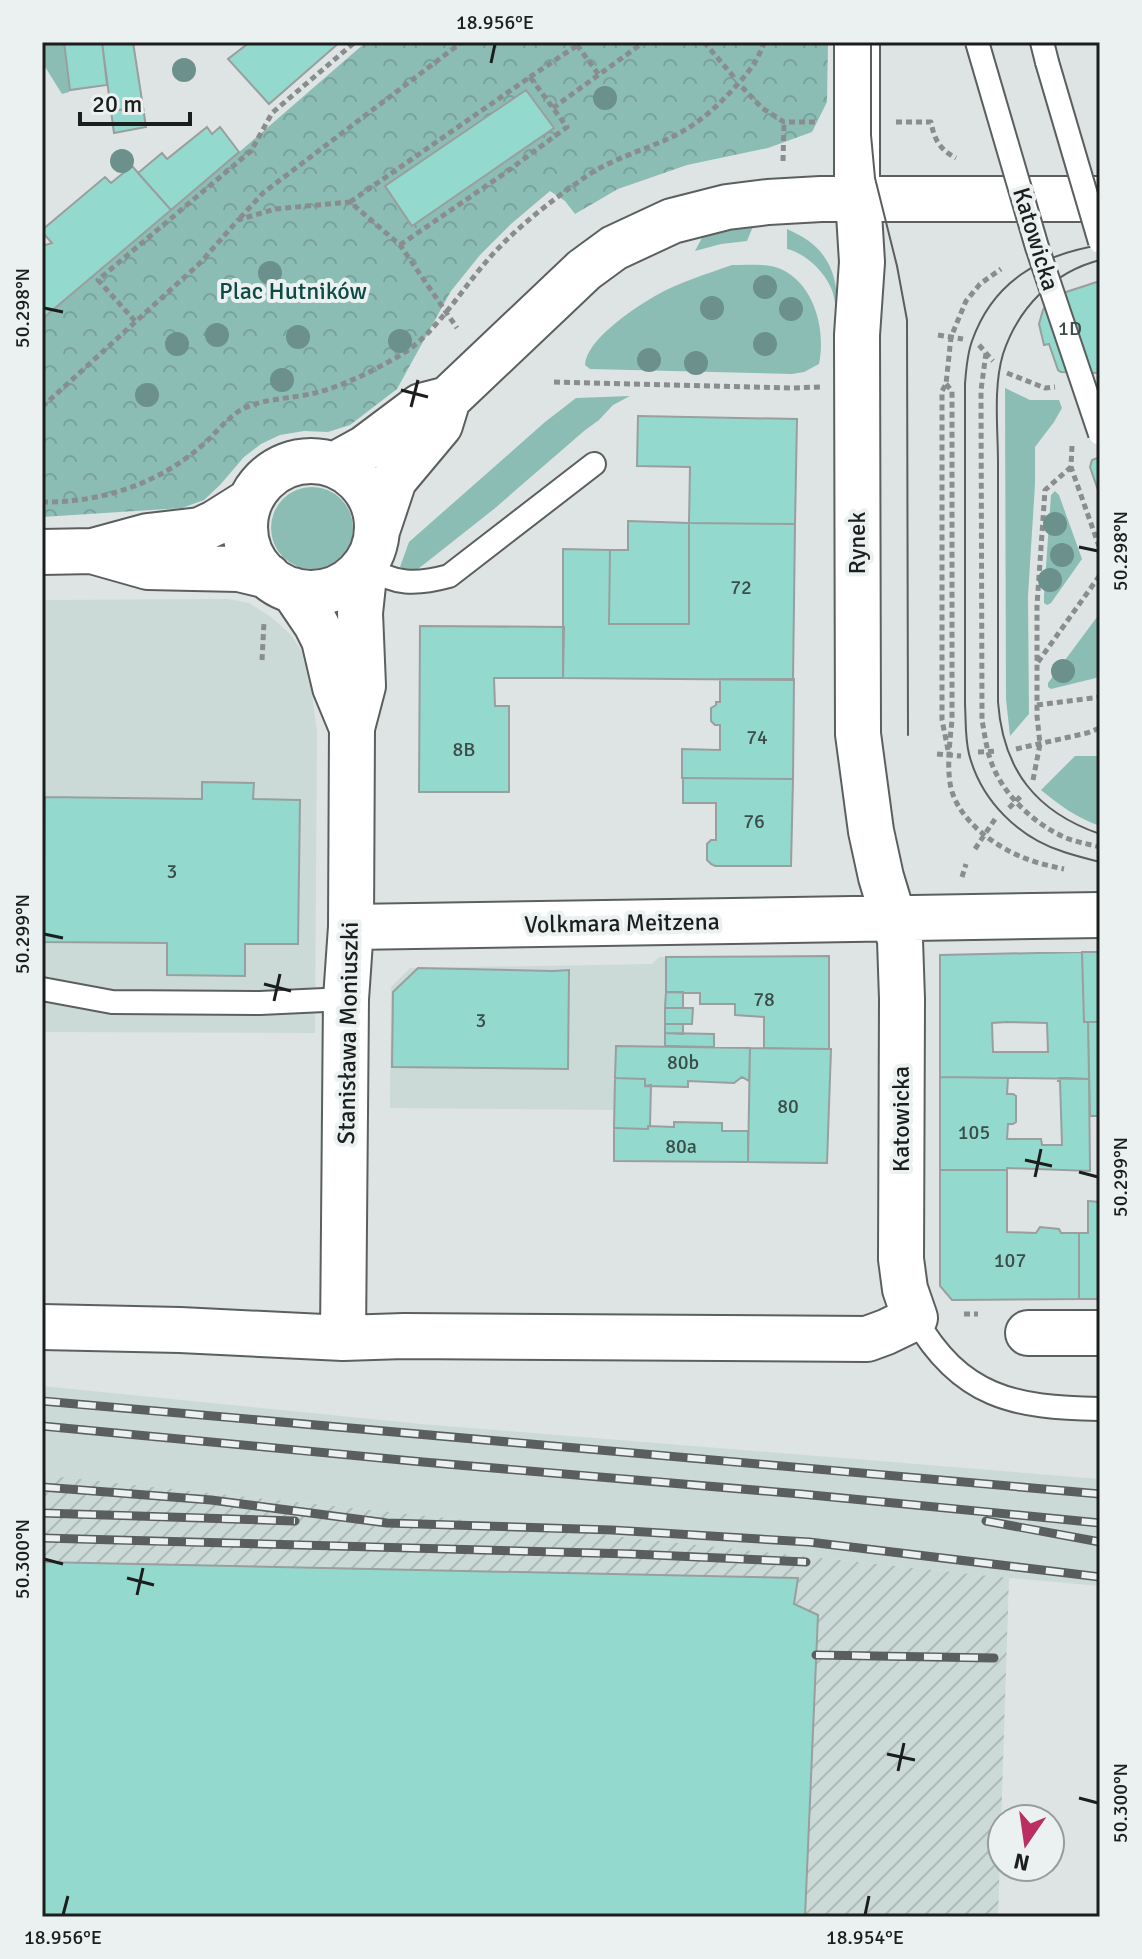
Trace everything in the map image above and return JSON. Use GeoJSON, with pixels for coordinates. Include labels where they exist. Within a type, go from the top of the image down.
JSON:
{"type":"FeatureCollection","features":[{"type":"Feature","properties":{"kind":"street"},"geometry":{"type":"LineString","coordinates":[[857,42],[858,199]]}},
{"type":"Feature","properties":{"kind":"street","name":"Rynek"},"geometry":{"type":"LineString","coordinates":[[858,199],[862,262],[857,335],[858,734],[869,821],[893,918]]}},
{"type":"Feature","properties":{"kind":"street"},"geometry":{"type":"LineString","coordinates":[[334,465],[365,448],[421,406],[448,399],[584,270],[614,248],[672,221],[727,207],[768,202],[1100,199]]}},
{"type":"Feature","properties":{"kind":"street"},"geometry":{"type":"LineString","coordinates":[[93,551],[148,567],[239,569],[310,593],[340,586],[353,579],[372,547],[394,480],[440,425],[448,399]]}},
{"type":"Feature","properties":{"kind":"street"},"geometry":{"type":"LineString","coordinates":[[315,461],[334,465],[351,475],[369,495],[375,511],[360,613],[363,686],[352,728],[335,687],[324,640],[316,624],[281,583],[256,564],[246,537],[250,501],[262,483],[282,467],[298,462],[315,461]]}},
{"type":"Feature","properties":{"kind":"street"},"geometry":{"type":"LineString","coordinates":[[42,552],[93,551],[148,536],[200,530],[250,501]]}},
{"type":"Feature","properties":{"kind":"street","name":"Stanisława Moniuszki"},"geometry":{"type":"LineString","coordinates":[[343,1338],[352,728]]}},
{"type":"Feature","properties":{"kind":"street"},"geometry":{"type":"LineString","coordinates":[[893,918],[1100,915]]}},
{"type":"Feature","properties":{"kind":"street","name":"Volkmara Meitzena"},"geometry":{"type":"LineString","coordinates":[[351,927],[893,918]]}},
{"type":"Feature","properties":{"kind":"street","name":"Katowicka"},"geometry":{"type":"LineString","coordinates":[[893,918],[901,956],[901,1259],[905,1289],[915,1318]]}},
{"type":"Feature","properties":{"kind":"street"},"geometry":{"type":"LineString","coordinates":[[42,1327],[343,1338],[867,1339],[915,1318]]}},
{"type":"Feature","properties":{"kind":"street"},"geometry":{"type":"LineString","coordinates":[[1028,1333],[1100,1333]]}},
{"type":"Feature","properties":{"kind":"lane","name":"Katowicka"},"geometry":{"type":"LineString","coordinates":[[977,42],[1037,247],[1100,434]]}},
{"type":"Feature","properties":{"kind":"lane"},"geometry":{"type":"LineString","coordinates":[[1046,49],[1100,242]]}},
{"type":"Feature","properties":{"kind":"lane"},"geometry":{"type":"LineString","coordinates":[[372,547],[381,576],[424,583],[449,576],[594,464]]}},
{"type":"Feature","properties":{"kind":"lane"},"geometry":{"type":"LineString","coordinates":[[42,989],[112,1002],[260,1003],[346,999]]}},
{"type":"Feature","properties":{"kind":"lane"},"geometry":{"type":"LineString","coordinates":[[915,1318],[927,1339],[947,1362],[982,1388],[1008,1399],[1032,1404],[1100,1409]]}},
{"type":"Feature","properties":{"kind":"path"},"geometry":{"type":"LineString","coordinates":[[135,321],[98,280],[251,151],[272,113],[355,42]]}},
{"type":"Feature","properties":{"kind":"path"},"geometry":{"type":"LineString","coordinates":[[42,407],[200,263],[263,193],[462,42]]}},
{"type":"Feature","properties":{"kind":"path"},"geometry":{"type":"LineString","coordinates":[[625,42],[631,51]]}},
{"type":"Feature","properties":{"kind":"path"},"geometry":{"type":"LineString","coordinates":[[553,108],[644,42]]}},
{"type":"Feature","properties":{"kind":"path"},"geometry":{"type":"LineString","coordinates":[[704,42],[734,79]]}},
{"type":"Feature","properties":{"kind":"path"},"geometry":{"type":"LineString","coordinates":[[42,502],[64,502],[114,492],[153,479],[186,459],[238,412],[253,405],[336,387],[413,346],[518,230],[589,173],[675,135],[710,113],[753,66],[764,42]]}},
{"type":"Feature","properties":{"kind":"path"},"geometry":{"type":"LineString","coordinates":[[238,220],[275,209],[350,202],[579,44],[599,75]]}},
{"type":"Feature","properties":{"kind":"path"},"geometry":{"type":"LineString","coordinates":[[400,245],[567,127],[530,77]]}},
{"type":"Feature","properties":{"kind":"path"},"geometry":{"type":"LineString","coordinates":[[742,87],[762,108],[784,122],[824,122]]}},
{"type":"Feature","properties":{"kind":"path"},"geometry":{"type":"LineString","coordinates":[[783,163],[784,122]]}},
{"type":"Feature","properties":{"kind":"path"},"geometry":{"type":"LineString","coordinates":[[910,122],[931,122]]}},
{"type":"Feature","properties":{"kind":"path"},"geometry":{"type":"LineString","coordinates":[[504,174],[508,180]]}},
{"type":"Feature","properties":{"kind":"path"},"geometry":{"type":"LineString","coordinates":[[350,202],[400,245],[457,328]]}},
{"type":"Feature","properties":{"kind":"path"},"geometry":{"type":"LineString","coordinates":[[949,755],[942,720],[942,391],[946,384],[951,337],[966,301],[980,284],[1001,269]]}},
{"type":"Feature","properties":{"kind":"path"},"geometry":{"type":"LineString","coordinates":[[938,335],[963,339]]}},
{"type":"Feature","properties":{"kind":"path"},"geometry":{"type":"LineString","coordinates":[[979,345],[993,361]]}},
{"type":"Feature","properties":{"kind":"path"},"geometry":{"type":"LineString","coordinates":[[986,353],[981,390],[982,720],[988,752],[994,770],[1031,816],[1067,838],[1100,847]]}},
{"type":"Feature","properties":{"kind":"path"},"geometry":{"type":"LineString","coordinates":[[554,382],[829,387]]}},
{"type":"Feature","properties":{"kind":"path"},"geometry":{"type":"LineString","coordinates":[[946,384],[952,391],[950,786],[959,806],[985,834],[1020,857],[1064,869]]}},
{"type":"Feature","properties":{"kind":"path"},"geometry":{"type":"LineString","coordinates":[[1033,780],[1040,744],[1037,605],[1045,490],[1071,467],[1100,549]]}},
{"type":"Feature","properties":{"kind":"path"},"geometry":{"type":"LineString","coordinates":[[1037,663],[1100,575]]}},
{"type":"Feature","properties":{"kind":"path"},"geometry":{"type":"LineString","coordinates":[[262,660],[264,643]]}},
{"type":"Feature","properties":{"kind":"path"},"geometry":{"type":"LineString","coordinates":[[1037,705],[1100,697]]}},
{"type":"Feature","properties":{"kind":"path"},"geometry":{"type":"LineString","coordinates":[[1016,749],[1100,728]]}},
{"type":"Feature","properties":{"kind":"path"},"geometry":{"type":"LineString","coordinates":[[978,752],[998,751]]}},
{"type":"Feature","properties":{"kind":"path"},"geometry":{"type":"LineString","coordinates":[[937,754],[961,756]]}},
{"type":"Feature","properties":{"kind":"path"},"geometry":{"type":"LineString","coordinates":[[1009,808],[1022,795]]}},
{"type":"Feature","properties":{"kind":"path"},"geometry":{"type":"LineString","coordinates":[[975,849],[995,819]]}},
{"type":"Feature","properties":{"kind":"path"},"geometry":{"type":"LineString","coordinates":[[961,882],[966,864]]}},
{"type":"Feature","properties":{"kind":"path"},"geometry":{"type":"LineString","coordinates":[[964,1314],[978,1314]]}},
{"type":"Feature","properties":{"kind":"shaded area"},"geometry":{"type":"Polygon","coordinates":[[[228,599],[249,603],[290,634],[301,650],[312,694],[317,732],[315,1033],[42,1032],[42,600],[228,599]]]}},
{"type":"Feature","properties":{"kind":"shaded area"},"geometry":{"type":"Polygon","coordinates":[[[659,957],[666,957],[665,1046],[617,1046],[615,1110],[390,1108],[391,987],[410,968],[652,964],[659,957]]]}},
{"type":"Feature","properties":{"kind":"shaded area"},"geometry":{"type":"Polygon","coordinates":[[[42,1386],[421,1424],[1100,1479],[1100,1586],[42,1475],[42,1386]]]}},
{"type":"Feature","properties":{"kind":"shaded area"},"geometry":{"type":"Polygon","coordinates":[[[42,1475],[1009,1578],[1002,1803],[986,1803],[986,1883],[999,1883],[998,1917],[42,1917],[42,1475]]]}},
{"type":"Feature","properties":{"kind":"green space"},"geometry":{"type":"Polygon","coordinates":[[[64,42],[70,90],[62,94],[42,62],[42,43],[64,42]]]}},
{"type":"Feature","properties":{"kind":"green space","name":"Plac Hutników"},"geometry":{"type":"Polygon","coordinates":[[[366,42],[828,42],[827,102],[812,132],[768,148],[687,165],[618,189],[575,214],[565,201],[550,191],[480,255],[451,291],[397,389],[350,425],[328,432],[304,431],[280,435],[261,444],[244,457],[204,500],[182,508],[42,517],[42,319],[366,42]]]}},
{"type":"Feature","properties":{"kind":"green space"},"geometry":{"type":"Polygon","coordinates":[[[754,224],[747,241],[695,251],[705,232],[754,224]]]}},
{"type":"Feature","properties":{"kind":"green space"},"geometry":{"type":"Polygon","coordinates":[[[787,229],[814,245],[829,265],[836,289],[838,319],[833,293],[826,279],[815,265],[787,249],[787,229]]]}},
{"type":"Feature","properties":{"kind":"green space"},"geometry":{"type":"Polygon","coordinates":[[[732,265],[777,268],[794,277],[803,287],[816,311],[819,324],[819,364],[792,374],[590,369],[585,365],[593,345],[635,308],[674,287],[732,265]]]}},
{"type":"Feature","properties":{"kind":"green space"},"geometry":{"type":"Polygon","coordinates":[[[1005,388],[1030,400],[1059,400],[1062,408],[1035,447],[1028,596],[1029,714],[1010,736],[1006,699],[1005,388]]]}},
{"type":"Feature","properties":{"kind":"green space"},"geometry":{"type":"Polygon","coordinates":[[[630,396],[613,405],[494,509],[418,569],[400,567],[409,542],[576,398],[630,396]]]}},
{"type":"Feature","properties":{"kind":"green space"},"geometry":{"type":"Polygon","coordinates":[[[312,487],[328,491],[341,499],[349,512],[353,528],[349,544],[341,557],[328,565],[312,569],[296,565],[283,557],[275,544],[271,528],[275,512],[283,499],[296,491],[312,487]]]}},
{"type":"Feature","properties":{"kind":"green space"},"geometry":{"type":"Polygon","coordinates":[[[1055,491],[1082,559],[1047,605],[1044,595],[1051,495],[1055,491]]]}},
{"type":"Feature","properties":{"kind":"green space"},"geometry":{"type":"Polygon","coordinates":[[[1100,616],[1100,677],[1051,689],[1048,687],[1048,683],[1100,616]]]}},
{"type":"Feature","properties":{"kind":"green space"},"geometry":{"type":"Polygon","coordinates":[[[1075,756],[1100,756],[1100,826],[1069,811],[1041,790],[1075,756]]]}},
{"type":"Feature","properties":{"kind":"building"},"geometry":{"type":"Polygon","coordinates":[[[64,42],[102,42],[107,85],[70,90],[64,42]]]}},
{"type":"Feature","properties":{"kind":"building"},"geometry":{"type":"Polygon","coordinates":[[[102,42],[133,42],[143,107],[111,111],[102,42]]]}},
{"type":"Feature","properties":{"kind":"building"},"geometry":{"type":"Polygon","coordinates":[[[250,42],[340,42],[269,104],[228,59],[250,42]]]}},
{"type":"Feature","properties":{"kind":"building"},"geometry":{"type":"Polygon","coordinates":[[[526,90],[554,128],[412,226],[385,186],[526,90]]]}},
{"type":"Feature","properties":{"kind":"building"},"geometry":{"type":"Polygon","coordinates":[[[143,107],[146,127],[114,133],[111,111],[143,107]]]}},
{"type":"Feature","properties":{"kind":"building"},"geometry":{"type":"Polygon","coordinates":[[[207,127],[212,134],[220,127],[239,152],[171,210],[138,173],[162,153],[167,159],[207,127]]]}},
{"type":"Feature","properties":{"kind":"building"},"geometry":{"type":"Polygon","coordinates":[[[132,166],[171,210],[42,319],[42,246],[52,243],[42,230],[105,177],[111,183],[132,166]]]}},
{"type":"Feature","properties":{"kind":"building"},"geometry":{"type":"Polygon","coordinates":[[[1100,281],[1100,373],[1061,372],[1049,344],[1044,345],[1039,324],[1043,310],[1063,293],[1100,281]]]}},
{"type":"Feature","properties":{"kind":"building"},"geometry":{"type":"Polygon","coordinates":[[[638,416],[797,419],[795,524],[689,523],[690,467],[637,466],[638,416]]]}},
{"type":"Feature","properties":{"kind":"building"},"geometry":{"type":"Polygon","coordinates":[[[1100,457],[1100,496],[1090,467],[1092,460],[1100,457]]]}},
{"type":"Feature","properties":{"kind":"building"},"geometry":{"type":"Polygon","coordinates":[[[628,521],[689,523],[689,624],[609,624],[610,550],[628,550],[628,521]]]}},
{"type":"Feature","properties":{"kind":"building"},"geometry":{"type":"Polygon","coordinates":[[[689,523],[795,524],[793,680],[563,678],[563,549],[610,550],[609,624],[689,624],[689,523]]]}},
{"type":"Feature","properties":{"kind":"building"},"geometry":{"type":"Polygon","coordinates":[[[420,626],[564,627],[563,678],[494,678],[495,706],[509,706],[509,792],[419,792],[420,626]]]}},
{"type":"Feature","properties":{"kind":"building"},"geometry":{"type":"Polygon","coordinates":[[[720,679],[794,679],[793,779],[682,778],[682,749],[720,750],[720,725],[711,721],[711,708],[720,702],[720,679]]]}},
{"type":"Feature","properties":{"kind":"building"},"geometry":{"type":"Polygon","coordinates":[[[683,778],[793,779],[791,866],[711,864],[707,860],[707,844],[716,840],[716,803],[683,803],[683,778]]]}},
{"type":"Feature","properties":{"kind":"building"},"geometry":{"type":"Polygon","coordinates":[[[202,782],[254,783],[253,799],[300,800],[298,944],[245,944],[245,976],[167,975],[167,943],[43,942],[45,797],[202,799],[202,782]]]}},
{"type":"Feature","properties":{"kind":"building"},"geometry":{"type":"Polygon","coordinates":[[[42,797],[45,797],[43,942],[42,942],[42,797]]]}},
{"type":"Feature","properties":{"kind":"building"},"geometry":{"type":"Polygon","coordinates":[[[1082,952],[1089,1079],[940,1077],[940,955],[1082,952]],[[992,1023],[993,1052],[1048,1052],[1047,1023],[992,1023]]]}},
{"type":"Feature","properties":{"kind":"building"},"geometry":{"type":"Polygon","coordinates":[[[1082,952],[1100,952],[1100,1022],[1084,1022],[1082,952]]]}},
{"type":"Feature","properties":{"kind":"building"},"geometry":{"type":"Polygon","coordinates":[[[829,956],[829,1049],[764,1048],[764,1017],[735,1015],[735,1004],[700,1004],[700,993],[666,992],[666,957],[829,956]]]}},
{"type":"Feature","properties":{"kind":"building"},"geometry":{"type":"Polygon","coordinates":[[[418,968],[569,970],[568,1069],[392,1067],[393,992],[418,968]]]}},
{"type":"Feature","properties":{"kind":"building"},"geometry":{"type":"Polygon","coordinates":[[[666,992],[683,992],[683,1008],[665,1008],[666,992]]]}},
{"type":"Feature","properties":{"kind":"building"},"geometry":{"type":"Polygon","coordinates":[[[665,1008],[693,1008],[692,1024],[665,1024],[665,1008]]]}},
{"type":"Feature","properties":{"kind":"building"},"geometry":{"type":"Polygon","coordinates":[[[1088,1022],[1100,1022],[1100,1116],[1090,1116],[1088,1022]]]}},
{"type":"Feature","properties":{"kind":"building"},"geometry":{"type":"Polygon","coordinates":[[[665,1024],[683,1024],[683,1034],[665,1033],[665,1024]]]}},
{"type":"Feature","properties":{"kind":"building"},"geometry":{"type":"Polygon","coordinates":[[[665,1033],[714,1034],[714,1047],[665,1046],[665,1033]]]}},
{"type":"Feature","properties":{"kind":"building"},"geometry":{"type":"Polygon","coordinates":[[[616,1046],[750,1048],[749,1081],[742,1077],[734,1083],[688,1081],[688,1087],[645,1086],[645,1079],[615,1078],[616,1046]]]}},
{"type":"Feature","properties":{"kind":"building"},"geometry":{"type":"Polygon","coordinates":[[[750,1048],[831,1049],[827,1163],[748,1162],[750,1048]]]}},
{"type":"Feature","properties":{"kind":"building"},"geometry":{"type":"Polygon","coordinates":[[[940,1077],[1008,1078],[1007,1094],[1016,1096],[1016,1122],[1008,1124],[1007,1139],[1041,1139],[1042,1145],[1062,1145],[1059,1078],[1089,1079],[1090,1171],[1007,1168],[940,1170],[940,1077]]]}},
{"type":"Feature","properties":{"kind":"building"},"geometry":{"type":"Polygon","coordinates":[[[615,1078],[645,1079],[645,1086],[651,1085],[648,1129],[614,1128],[615,1078]]]}},
{"type":"Feature","properties":{"kind":"building"},"geometry":{"type":"Polygon","coordinates":[[[674,1122],[722,1123],[722,1131],[748,1131],[748,1162],[614,1161],[614,1128],[674,1127],[674,1122]]]}},
{"type":"Feature","properties":{"kind":"building"},"geometry":{"type":"Polygon","coordinates":[[[940,1170],[1007,1170],[1007,1232],[1036,1233],[1040,1227],[1059,1229],[1061,1233],[1079,1233],[1079,1299],[952,1300],[940,1286],[940,1170]]]}},
{"type":"Feature","properties":{"kind":"building"},"geometry":{"type":"Polygon","coordinates":[[[1088,1201],[1100,1202],[1100,1299],[1079,1299],[1079,1233],[1088,1233],[1088,1201]]]}},
{"type":"Feature","properties":{"kind":"building"},"geometry":{"type":"Polygon","coordinates":[[[42,1562],[798,1578],[794,1604],[818,1615],[805,1917],[42,1917],[42,1562]]]}},
{"type":"Feature","properties":{"kind":"tram line"},"geometry":{"type":"LineString","coordinates":[[871,42],[871,135],[875,178],[907,320],[908,735]]}},
{"type":"Feature","properties":{"kind":"tram line"},"geometry":{"type":"LineString","coordinates":[[1100,245],[1039,264],[1006,287],[992,302],[972,341],[965,384],[965,705],[969,754],[992,802],[1017,827],[1047,846],[1100,862]]}},
{"type":"Feature","properties":{"kind":"tram line"},"geometry":{"type":"LineString","coordinates":[[1100,260],[1067,273],[1028,307],[1003,354],[997,408],[998,702],[1001,726],[1007,748],[1027,785],[1058,814],[1100,834]]}},
{"type":"Feature","properties":{"kind":"railway"},"geometry":{"type":"LineString","coordinates":[[42,1401],[1100,1494]]}},
{"type":"Feature","properties":{"kind":"railway"},"geometry":{"type":"LineString","coordinates":[[42,1426],[1100,1523]]}},
{"type":"Feature","properties":{"kind":"railway"},"geometry":{"type":"LineString","coordinates":[[42,1487],[211,1500],[387,1523],[612,1530],[809,1542],[1100,1577]]}},
{"type":"Feature","properties":{"kind":"railway"},"geometry":{"type":"LineString","coordinates":[[42,1513],[295,1521]]}},
{"type":"Feature","properties":{"kind":"railway"},"geometry":{"type":"LineString","coordinates":[[986,1521],[1100,1542]]}},
{"type":"Feature","properties":{"kind":"railway"},"geometry":{"type":"LineString","coordinates":[[42,1538],[632,1554],[806,1562]]}},
{"type":"Feature","properties":{"kind":"railway"},"geometry":{"type":"LineString","coordinates":[[816,1655],[994,1658]]}}]}
